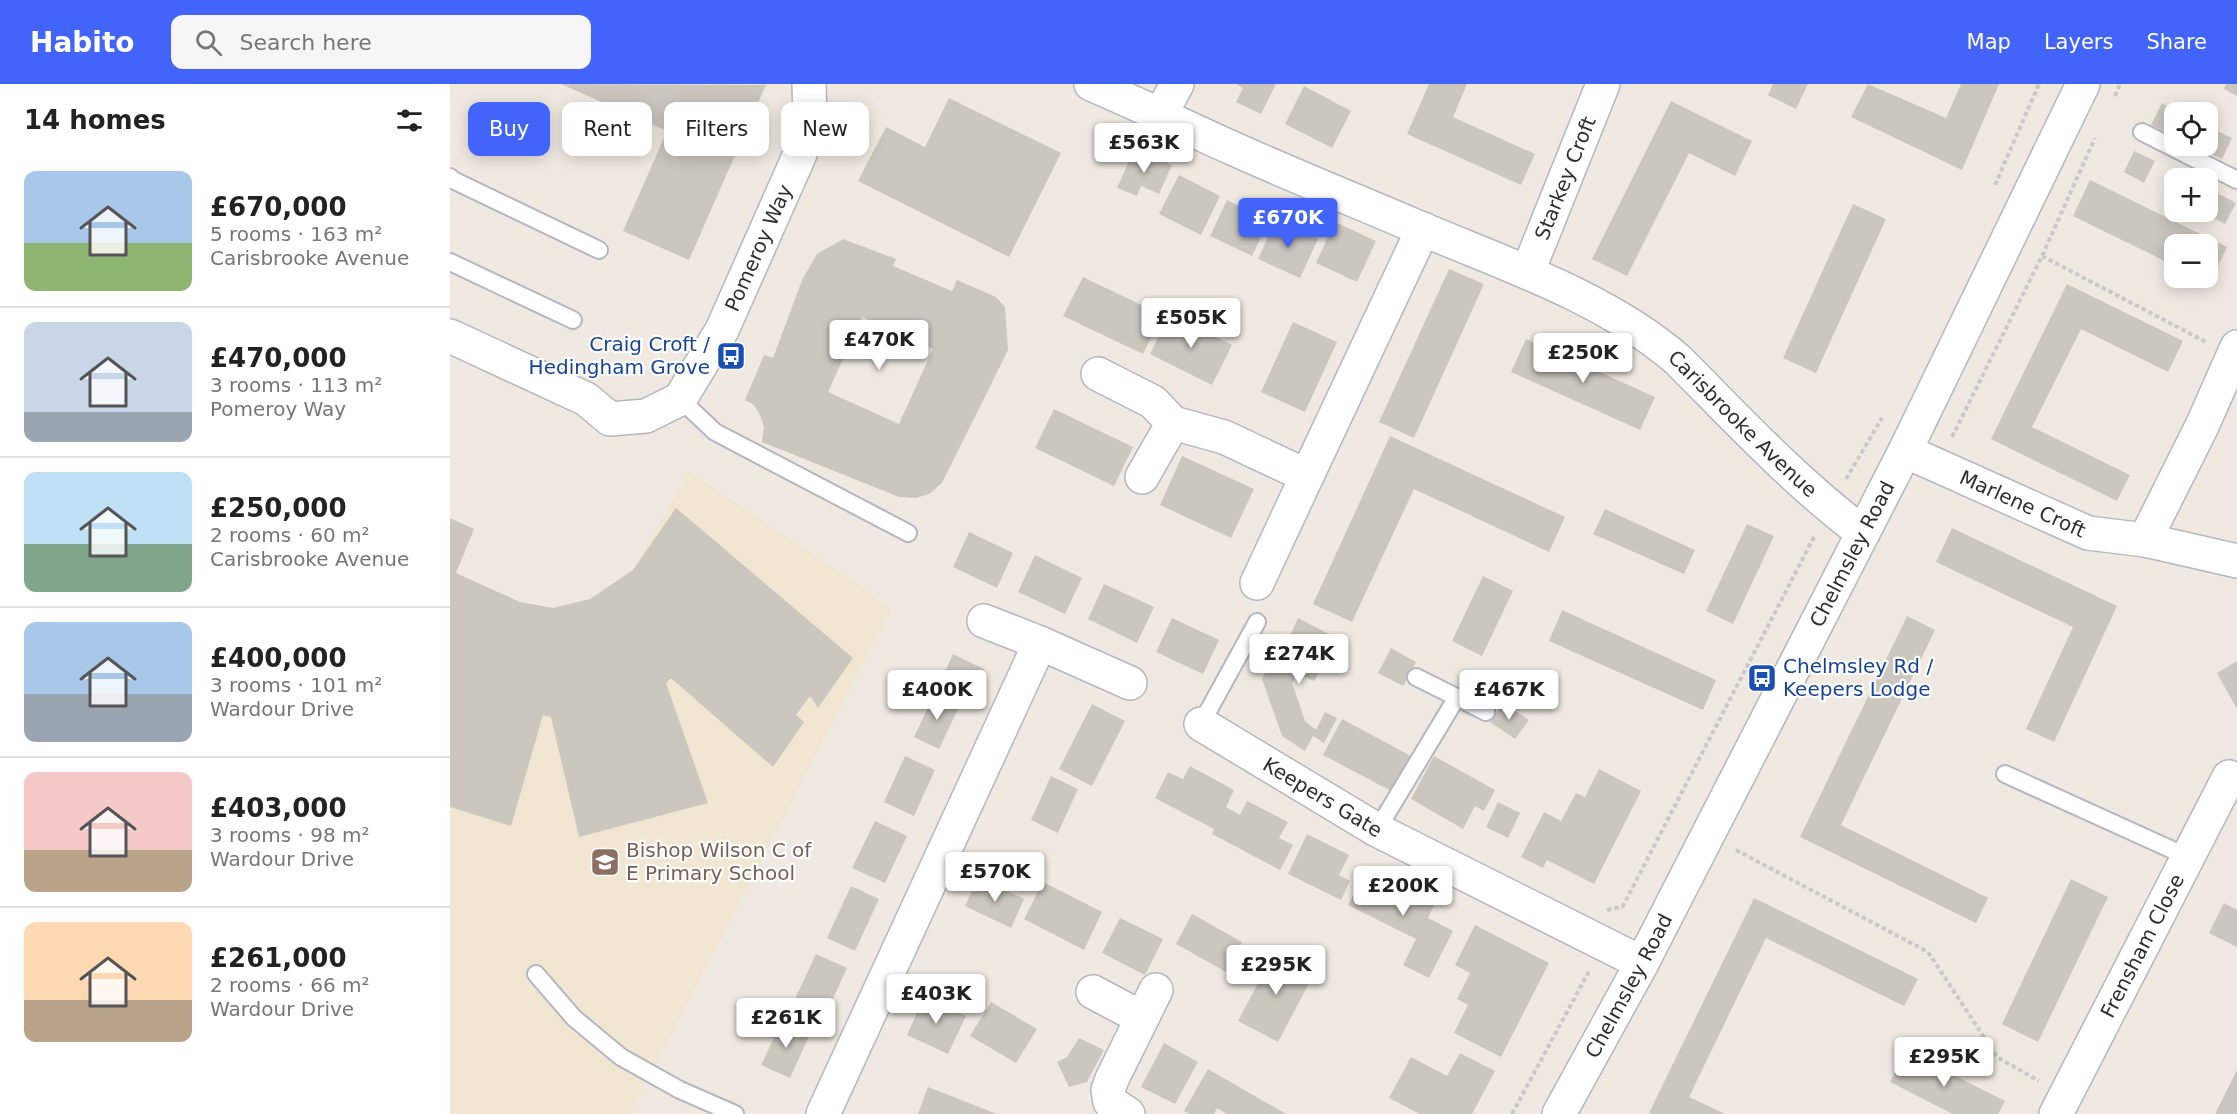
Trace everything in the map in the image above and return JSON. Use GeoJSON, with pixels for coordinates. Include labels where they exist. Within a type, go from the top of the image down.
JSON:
{"type":"FeatureCollection","features":[{"type":"Feature","properties":{"kind":"street","name":"Pomeroy Way"},"geometry":{"type":"LineString","coordinates":[[680,399],[722,330],[800,154],[810,118],[809,84]]}},
{"type":"Feature","properties":{"kind":"street","name":"Carisbrooke Avenue"},"geometry":{"type":"LineString","coordinates":[[1091,84],[1161,114],[1231,148],[1528,272],[1614,316],[1663,347],[1829,508],[1863,533]]}},
{"type":"Feature","properties":{"kind":"street"},"geometry":{"type":"LineString","coordinates":[[1161,114],[1177,84]]}},
{"type":"Feature","properties":{"kind":"street","name":"Starkey Croft"},"geometry":{"type":"LineString","coordinates":[[1528,272],[1604,84]]}},
{"type":"Feature","properties":{"kind":"street","name":"Chelmsley Road"},"geometry":{"type":"LineString","coordinates":[[1559,1114],[1709,836],[1905,451],[2083,84]]}},
{"type":"Feature","properties":{"kind":"street"},"geometry":{"type":"LineString","coordinates":[[1257,583],[1423,230]]}},
{"type":"Feature","properties":{"kind":"street"},"geometry":{"type":"LineString","coordinates":[[450,336],[586,399],[610,419],[646,416],[680,399]]}},
{"type":"Feature","properties":{"kind":"street"},"geometry":{"type":"LineString","coordinates":[[2145,540],[2202,426],[2235,352]]}},
{"type":"Feature","properties":{"kind":"street"},"geometry":{"type":"LineString","coordinates":[[1098,374],[1153,402],[1173,423],[1224,436],[1307,476]]}},
{"type":"Feature","properties":{"kind":"street"},"geometry":{"type":"LineString","coordinates":[[1142,477],[1173,423]]}},
{"type":"Feature","properties":{"kind":"street","name":"Marlene Croft"},"geometry":{"type":"LineString","coordinates":[[1905,451],[2088,532],[2145,540],[2237,561]]}},
{"type":"Feature","properties":{"kind":"street"},"geometry":{"type":"LineString","coordinates":[[984,621],[1130,683]]}},
{"type":"Feature","properties":{"kind":"street"},"geometry":{"type":"LineString","coordinates":[[823,1114],[1040,643]]}},
{"type":"Feature","properties":{"kind":"street","name":"Keepers Gate"},"geometry":{"type":"LineString","coordinates":[[1201,724],[1377,830],[1642,963]]}},
{"type":"Feature","properties":{"kind":"street","name":"Frensham Close"},"geometry":{"type":"LineString","coordinates":[[2060,1105],[2229,777]]}},
{"type":"Feature","properties":{"kind":"street"},"geometry":{"type":"LineString","coordinates":[[1093,992],[1149,1004],[1108,1090],[1110,1102],[1128,1114]]}},
{"type":"Feature","properties":{"kind":"lane"},"geometry":{"type":"LineString","coordinates":[[2142,132],[2237,180]]}},
{"type":"Feature","properties":{"kind":"lane"},"geometry":{"type":"LineString","coordinates":[[450,177],[599,250]]}},
{"type":"Feature","properties":{"kind":"lane"},"geometry":{"type":"LineString","coordinates":[[450,262],[573,320]]}},
{"type":"Feature","properties":{"kind":"lane"},"geometry":{"type":"LineString","coordinates":[[680,399],[715,432],[908,533]]}},
{"type":"Feature","properties":{"kind":"lane"},"geometry":{"type":"LineString","coordinates":[[1201,724],[1257,622]]}},
{"type":"Feature","properties":{"kind":"lane"},"geometry":{"type":"LineString","coordinates":[[1416,676],[1486,712]]}},
{"type":"Feature","properties":{"kind":"lane"},"geometry":{"type":"LineString","coordinates":[[1377,830],[1457,697]]}},
{"type":"Feature","properties":{"kind":"lane"},"geometry":{"type":"LineString","coordinates":[[2005,774],[2188,857]]}},
{"type":"Feature","properties":{"kind":"lane"},"geometry":{"type":"LineString","coordinates":[[536,974],[574,1018],[621,1057],[680,1090],[735,1114]]}},
{"type":"Feature","properties":{"kind":"path"},"geometry":{"type":"LineString","coordinates":[[1991,195],[2039,84]]}},
{"type":"Feature","properties":{"kind":"path"},"geometry":{"type":"LineString","coordinates":[[2110,105],[2120,84]]}},
{"type":"Feature","properties":{"kind":"path"},"geometry":{"type":"LineString","coordinates":[[1938,465],[2042,256],[2096,138]]}},
{"type":"Feature","properties":{"kind":"path"},"geometry":{"type":"LineString","coordinates":[[2042,256],[2235,352]]}},
{"type":"Feature","properties":{"kind":"path"},"geometry":{"type":"LineString","coordinates":[[1512,1114],[1588,974],[1571,955],[1593,910],[1605,911],[1623,906],[1829,508],[1888,409]]}},
{"type":"Feature","properties":{"kind":"path"},"geometry":{"type":"LineString","coordinates":[[1709,836],[1928,952],[1997,1057],[2060,1105]]}},
{"type":"Feature","properties":{"kind":"shaded area","name":"Bishop Wilson C of E Primary School"},"geometry":{"type":"Polygon","coordinates":[[[689,472],[863,587],[891,610],[630,1114],[450,1114],[450,585],[456,573],[520,602],[553,608],[590,599],[633,570],[689,472]]]}},
{"type":"Feature","properties":{"kind":"building"},"geometry":{"type":"Polygon","coordinates":[[[561,84],[766,85],[759,102],[664,102],[664,130],[652,124],[652,102],[602,102],[561,84]]]}},
{"type":"Feature","properties":{"kind":"building"},"geometry":{"type":"Polygon","coordinates":[[[1236,84],[1276,84],[1261,114],[1236,102],[1243,88],[1236,84]]]}},
{"type":"Feature","properties":{"kind":"building"},"geometry":{"type":"Polygon","coordinates":[[[1429,84],[1467,84],[1453,117],[1535,154],[1521,185],[1407,134],[1429,84]]]}},
{"type":"Feature","properties":{"kind":"building"},"geometry":{"type":"Polygon","coordinates":[[[1773,84],[1808,84],[1796,109],[1768,95],[1773,84]]]}},
{"type":"Feature","properties":{"kind":"building"},"geometry":{"type":"Polygon","coordinates":[[[1868,84],[1946,118],[1961,84],[1999,84],[1962,170],[1851,117],[1868,84]]]}},
{"type":"Feature","properties":{"kind":"building"},"geometry":{"type":"Polygon","coordinates":[[[2226,84],[2237,84],[2237,96],[2224,89],[2226,84]]]}},
{"type":"Feature","properties":{"kind":"building"},"geometry":{"type":"Polygon","coordinates":[[[1304,86],[1351,111],[1332,148],[1285,124],[1304,86]]]}},
{"type":"Feature","properties":{"kind":"building"},"geometry":{"type":"Polygon","coordinates":[[[949,98],[1061,153],[1009,257],[858,181],[886,127],[925,147],[949,98]]]}},
{"type":"Feature","properties":{"kind":"building"},"geometry":{"type":"Polygon","coordinates":[[[1671,101],[1752,141],[1735,176],[1689,153],[1627,276],[1592,259],[1671,101]]]}},
{"type":"Feature","properties":{"kind":"building"},"geometry":{"type":"Polygon","coordinates":[[[2162,103],[2164,104],[2164,131],[2151,125],[2162,103]]]}},
{"type":"Feature","properties":{"kind":"building"},"geometry":{"type":"Polygon","coordinates":[[[2218,131],[2232,138],[2222,159],[2216,156],[2218,156],[2218,131]]]}},
{"type":"Feature","properties":{"kind":"building"},"geometry":{"type":"Polygon","coordinates":[[[664,138],[664,156],[735,156],[689,260],[623,231],[664,138]]]}},
{"type":"Feature","properties":{"kind":"building"},"geometry":{"type":"Polygon","coordinates":[[[1135,148],[1172,165],[1159,194],[1141,186],[1137,196],[1117,188],[1135,148]]]}},
{"type":"Feature","properties":{"kind":"building"},"geometry":{"type":"Polygon","coordinates":[[[2134,151],[2155,161],[2144,183],[2124,172],[2134,151]]]}},
{"type":"Feature","properties":{"kind":"building"},"geometry":{"type":"Polygon","coordinates":[[[1179,175],[1220,196],[1201,235],[1159,214],[1179,175]]]}},
{"type":"Feature","properties":{"kind":"building"},"geometry":{"type":"Polygon","coordinates":[[[2090,180],[2164,216],[2164,222],[2176,222],[2200,234],[2164,234],[2164,261],[2073,216],[2090,180]]]}},
{"type":"Feature","properties":{"kind":"building"},"geometry":{"type":"Polygon","coordinates":[[[2218,194],[2236,203],[2225,224],[2218,220],[2218,194]]]}},
{"type":"Feature","properties":{"kind":"building"},"geometry":{"type":"Polygon","coordinates":[[[1227,200],[1269,221],[1252,256],[1210,236],[1227,200]]]}},
{"type":"Feature","properties":{"kind":"building"},"geometry":{"type":"Polygon","coordinates":[[[1853,204],[1886,219],[1816,373],[1783,358],[1853,204]]]}},
{"type":"Feature","properties":{"kind":"building"},"geometry":{"type":"Polygon","coordinates":[[[1276,220],[1318,239],[1300,278],[1258,259],[1276,220]]]}},
{"type":"Feature","properties":{"kind":"building"},"geometry":{"type":"Polygon","coordinates":[[[1335,222],[1376,241],[1357,282],[1316,263],[1335,222]]]}},
{"type":"Feature","properties":{"kind":"building"},"geometry":{"type":"Polygon","coordinates":[[[843,239],[896,259],[893,266],[952,291],[957,280],[996,297],[1005,307],[1008,350],[942,483],[929,494],[916,498],[899,497],[762,442],[764,427],[760,415],[754,405],[745,400],[764,355],[773,358],[802,280],[817,254],[843,239]],[[862,317],[828,392],[899,424],[933,349],[862,317]]]}},
{"type":"Feature","properties":{"kind":"building"},"geometry":{"type":"Polygon","coordinates":[[[2218,243],[2227,247],[2218,266],[2218,243]]]}},
{"type":"Feature","properties":{"kind":"building"},"geometry":{"type":"Polygon","coordinates":[[[1449,269],[1484,284],[1414,438],[1379,422],[1449,269]]]}},
{"type":"Feature","properties":{"kind":"building"},"geometry":{"type":"Polygon","coordinates":[[[1083,277],[1162,315],[1143,354],[1063,316],[1083,277]]]}},
{"type":"Feature","properties":{"kind":"building"},"geometry":{"type":"Polygon","coordinates":[[[2067,284],[2183,341],[2168,372],[2081,329],[2032,427],[2130,475],[2117,501],[1991,439],[2067,284]]]}},
{"type":"Feature","properties":{"kind":"building"},"geometry":{"type":"Polygon","coordinates":[[[1169,314],[1232,345],[1212,385],[1150,354],[1169,314]]]}},
{"type":"Feature","properties":{"kind":"building"},"geometry":{"type":"Polygon","coordinates":[[[1293,322],[1337,342],[1305,412],[1261,392],[1293,322]]]}},
{"type":"Feature","properties":{"kind":"building"},"geometry":{"type":"Polygon","coordinates":[[[1526,339],[1655,397],[1640,430],[1511,372],[1526,339]]]}},
{"type":"Feature","properties":{"kind":"building"},"geometry":{"type":"Polygon","coordinates":[[[1054,409],[1133,447],[1114,486],[1035,448],[1054,409]]]}},
{"type":"Feature","properties":{"kind":"building"},"geometry":{"type":"Polygon","coordinates":[[[1390,436],[1565,517],[1549,552],[1414,489],[1352,622],[1313,604],[1390,436]]]}},
{"type":"Feature","properties":{"kind":"building"},"geometry":{"type":"Polygon","coordinates":[[[1182,456],[1254,489],[1231,538],[1160,505],[1182,456]]]}},
{"type":"Feature","properties":{"kind":"building"},"geometry":{"type":"Polygon","coordinates":[[[676,508],[853,658],[818,708],[810,696],[796,715],[804,722],[773,767],[671,678],[666,683],[708,803],[579,837],[551,717],[543,715],[511,826],[450,807],[450,518],[474,529],[456,573],[520,602],[553,608],[590,599],[633,570],[676,508]]]}},
{"type":"Feature","properties":{"kind":"building"},"geometry":{"type":"Polygon","coordinates":[[[1605,509],[1695,550],[1684,574],[1593,534],[1605,509]]]}},
{"type":"Feature","properties":{"kind":"building"},"geometry":{"type":"Polygon","coordinates":[[[1747,524],[1774,536],[1733,624],[1706,611],[1747,524]]]}},
{"type":"Feature","properties":{"kind":"building"},"geometry":{"type":"Polygon","coordinates":[[[1952,528],[2117,606],[2054,742],[2026,729],[2073,627],[1936,562],[1952,528]]]}},
{"type":"Feature","properties":{"kind":"building"},"geometry":{"type":"Polygon","coordinates":[[[969,532],[1013,553],[997,588],[953,567],[969,532]]]}},
{"type":"Feature","properties":{"kind":"building"},"geometry":{"type":"Polygon","coordinates":[[[1035,555],[1082,578],[1065,614],[1018,592],[1035,555]]]}},
{"type":"Feature","properties":{"kind":"building"},"geometry":{"type":"Polygon","coordinates":[[[1483,576],[1513,591],[1482,656],[1452,641],[1483,576]]]}},
{"type":"Feature","properties":{"kind":"building"},"geometry":{"type":"Polygon","coordinates":[[[1104,584],[1154,607],[1137,643],[1088,619],[1104,584]]]}},
{"type":"Feature","properties":{"kind":"building"},"geometry":{"type":"Polygon","coordinates":[[[1562,610],[1716,680],[1703,710],[1549,641],[1562,610]]]}},
{"type":"Feature","properties":{"kind":"building"},"geometry":{"type":"Polygon","coordinates":[[[1907,616],[1935,630],[1841,825],[1988,898],[1976,923],[1800,837],[1907,616]]]}},
{"type":"Feature","properties":{"kind":"building"},"geometry":{"type":"Polygon","coordinates":[[[1172,618],[1219,640],[1203,674],[1156,652],[1172,618]]]}},
{"type":"Feature","properties":{"kind":"building"},"geometry":{"type":"Polygon","coordinates":[[[1298,618],[1337,638],[1314,681],[1298,674],[1292,683],[1305,721],[1316,730],[1325,712],[1337,718],[1324,743],[1313,736],[1305,751],[1282,736],[1262,679],[1273,659],[1288,668],[1299,647],[1288,640],[1298,618]]]}},
{"type":"Feature","properties":{"kind":"building"},"geometry":{"type":"Polygon","coordinates":[[[1391,648],[1416,662],[1403,686],[1378,673],[1391,648]]]}},
{"type":"Feature","properties":{"kind":"building"},"geometry":{"type":"Polygon","coordinates":[[[953,654],[984,669],[974,690],[943,676],[953,654]]]}},
{"type":"Feature","properties":{"kind":"building"},"geometry":{"type":"Polygon","coordinates":[[[2237,661],[2237,709],[2217,673],[2237,661]]]}},
{"type":"Feature","properties":{"kind":"building"},"geometry":{"type":"Polygon","coordinates":[[[935,693],[960,705],[939,749],[914,737],[935,693]]]}},
{"type":"Feature","properties":{"kind":"building"},"geometry":{"type":"Polygon","coordinates":[[[1503,703],[1529,720],[1515,739],[1490,722],[1503,703]]]}},
{"type":"Feature","properties":{"kind":"building"},"geometry":{"type":"Polygon","coordinates":[[[1092,704],[1125,721],[1092,786],[1059,769],[1092,704]]]}},
{"type":"Feature","properties":{"kind":"building"},"geometry":{"type":"Polygon","coordinates":[[[1342,719],[1411,756],[1393,792],[1323,755],[1342,719]]]}},
{"type":"Feature","properties":{"kind":"building"},"geometry":{"type":"Polygon","coordinates":[[[905,756],[935,770],[914,816],[884,802],[905,756]]]}},
{"type":"Feature","properties":{"kind":"building"},"geometry":{"type":"Polygon","coordinates":[[[1434,756],[1495,790],[1484,811],[1475,806],[1463,829],[1411,799],[1434,756]]]}},
{"type":"Feature","properties":{"kind":"building"},"geometry":{"type":"Polygon","coordinates":[[[1190,766],[1234,790],[1226,807],[1240,815],[1247,801],[1288,822],[1279,838],[1293,845],[1280,870],[1212,834],[1214,829],[1155,798],[1168,772],[1183,779],[1190,766]]]}},
{"type":"Feature","properties":{"kind":"building"},"geometry":{"type":"Polygon","coordinates":[[[1599,769],[1641,791],[1594,884],[1547,860],[1543,868],[1521,857],[1544,812],[1561,821],[1576,793],[1585,797],[1599,769]]]}},
{"type":"Feature","properties":{"kind":"building"},"geometry":{"type":"Polygon","coordinates":[[[1051,776],[1078,789],[1058,833],[1031,820],[1051,776]]]}},
{"type":"Feature","properties":{"kind":"building"},"geometry":{"type":"Polygon","coordinates":[[[1498,802],[1520,813],[1508,838],[1486,827],[1498,802]]]}},
{"type":"Feature","properties":{"kind":"building"},"geometry":{"type":"Polygon","coordinates":[[[875,821],[907,836],[885,883],[852,868],[875,821]]]}},
{"type":"Feature","properties":{"kind":"building"},"geometry":{"type":"Polygon","coordinates":[[[1307,834],[1349,855],[1339,875],[1350,881],[1341,900],[1288,874],[1307,834]]]}},
{"type":"Feature","properties":{"kind":"building"},"geometry":{"type":"Polygon","coordinates":[[[1368,866],[1436,901],[1428,918],[1453,931],[1429,978],[1403,965],[1416,939],[1348,905],[1368,866]]]}},
{"type":"Feature","properties":{"kind":"building"},"geometry":{"type":"Polygon","coordinates":[[[978,878],[1024,899],[1011,928],[965,906],[978,878]]]}},
{"type":"Feature","properties":{"kind":"building"},"geometry":{"type":"Polygon","coordinates":[[[2071,879],[2108,897],[2038,1042],[2002,1024],[2071,879]]]}},
{"type":"Feature","properties":{"kind":"building"},"geometry":{"type":"Polygon","coordinates":[[[1043,882],[1102,912],[1084,950],[1024,919],[1043,882]]]}},
{"type":"Feature","properties":{"kind":"building"},"geometry":{"type":"Polygon","coordinates":[[[851,886],[879,899],[855,951],[827,938],[851,886]]]}},
{"type":"Feature","properties":{"kind":"building"},"geometry":{"type":"Polygon","coordinates":[[[1754,898],[1918,979],[1904,1006],[1766,938],[1689,1097],[1725,1114],[1649,1113],[1754,898]]]}},
{"type":"Feature","properties":{"kind":"building"},"geometry":{"type":"Polygon","coordinates":[[[2224,903],[2237,910],[2237,947],[2209,933],[2224,903]]]}},
{"type":"Feature","properties":{"kind":"building"},"geometry":{"type":"Polygon","coordinates":[[[1192,914],[1242,942],[1226,972],[1176,944],[1192,914]]]}},
{"type":"Feature","properties":{"kind":"building"},"geometry":{"type":"Polygon","coordinates":[[[1120,918],[1163,939],[1145,975],[1102,953],[1120,918]]]}},
{"type":"Feature","properties":{"kind":"building"},"geometry":{"type":"Polygon","coordinates":[[[1475,925],[1549,963],[1501,1057],[1454,1033],[1468,1005],[1457,999],[1470,973],[1455,965],[1475,925]]]}},
{"type":"Feature","properties":{"kind":"building"},"geometry":{"type":"Polygon","coordinates":[[[1275,951],[1315,972],[1278,1042],[1238,1021],[1275,951]]]}},
{"type":"Feature","properties":{"kind":"building"},"geometry":{"type":"Polygon","coordinates":[[[816,954],[847,968],[825,1016],[794,1001],[816,954]]]}},
{"type":"Feature","properties":{"kind":"building"},"geometry":{"type":"Polygon","coordinates":[[[924,997],[966,1016],[948,1054],[907,1035],[924,997]]]}},
{"type":"Feature","properties":{"kind":"building"},"geometry":{"type":"Polygon","coordinates":[[[991,1002],[1037,1029],[1016,1063],[970,1036],[991,1002]]]}},
{"type":"Feature","properties":{"kind":"building"},"geometry":{"type":"Polygon","coordinates":[[[783,1019],[811,1032],[790,1078],[761,1065],[783,1019]]]}},
{"type":"Feature","properties":{"kind":"building"},"geometry":{"type":"Polygon","coordinates":[[[1079,1038],[1104,1050],[1087,1082],[1069,1087],[1057,1062],[1067,1057],[1079,1038]]]}},
{"type":"Feature","properties":{"kind":"building"},"geometry":{"type":"Polygon","coordinates":[[[1164,1043],[1198,1062],[1175,1104],[1141,1087],[1164,1043]]]}},
{"type":"Feature","properties":{"kind":"building"},"geometry":{"type":"Polygon","coordinates":[[[1906,1051],[2005,1101],[1998,1114],[1953,1114],[1890,1082],[1906,1051]]]}},
{"type":"Feature","properties":{"kind":"building"},"geometry":{"type":"Polygon","coordinates":[[[1460,1053],[1495,1071],[1472,1114],[1420,1114],[1389,1098],[1411,1057],[1447,1076],[1460,1053]]]}},
{"type":"Feature","properties":{"kind":"building"},"geometry":{"type":"Polygon","coordinates":[[[1208,1069],[1286,1114],[1227,1114],[1217,1108],[1214,1114],[1190,1114],[1184,1111],[1208,1069]]]}},
{"type":"Feature","properties":{"kind":"building"},"geometry":{"type":"Polygon","coordinates":[[[2237,1070],[2237,1114],[2215,1114],[2237,1070]]]}},
{"type":"Feature","properties":{"kind":"building"},"geometry":{"type":"Polygon","coordinates":[[[928,1087],[997,1114],[918,1114],[928,1087]]]}},
{"type":"Feature","properties":{"kind":"place","name":"Craig Croft / Hedingham Grove"},"geometry":{"type":"Point","coordinates":[731,356]}},
{"type":"Feature","properties":{"kind":"place","name":"Chelmsley Rd / Keepers Lodge"},"geometry":{"type":"Point","coordinates":[1762,678]}},
{"type":"Feature","properties":{"kind":"place","name":"Bishop Wilson C of E Primary School"},"geometry":{"type":"Point","coordinates":[605,862]}}]}
